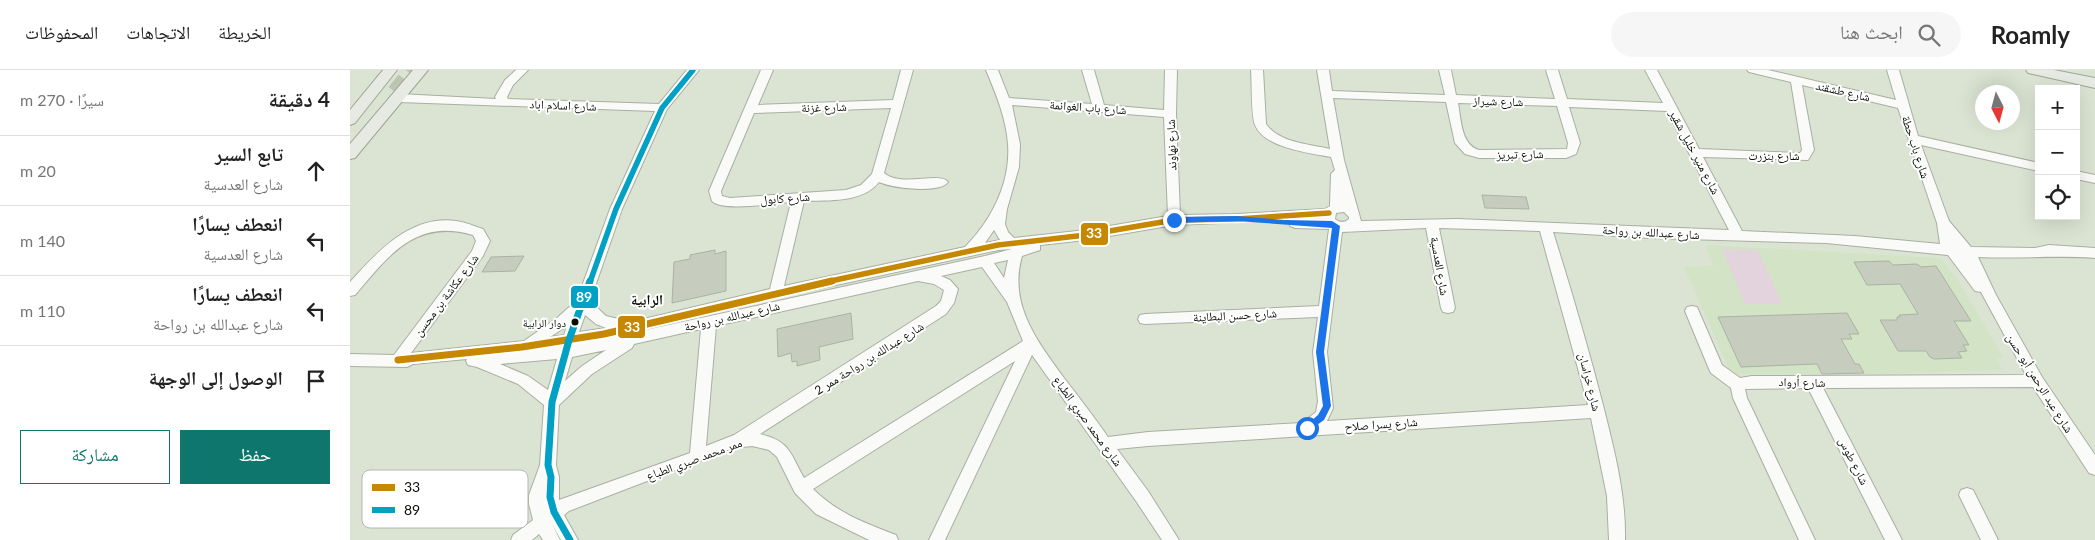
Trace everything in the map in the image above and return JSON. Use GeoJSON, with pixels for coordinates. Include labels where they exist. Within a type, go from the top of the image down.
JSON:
{"type":"FeatureCollection","features":[{"type":"Feature","properties":{"kind":"main road"},"geometry":{"type":"LineString","coordinates":[[350,120],[390,70]]}},
{"type":"Feature","properties":{"kind":"main road"},"geometry":{"type":"LineString","coordinates":[[350,154],[421,70]]}},
{"type":"Feature","properties":{"kind":"main road"},"geometry":{"type":"LineString","coordinates":[[2033,70],[2095,83]]}},
{"type":"Feature","properties":{"kind":"main road"},"geometry":{"type":"LineString","coordinates":[[2078,70],[2095,73]]}},
{"type":"Feature","properties":{"kind":"street"},"geometry":{"type":"LineString","coordinates":[[399,98],[503,102],[501,97],[504,90],[522,70]]}},
{"type":"Feature","properties":{"kind":"street"},"geometry":{"type":"LineString","coordinates":[[570,540],[549,529],[548,466],[552,402],[567,346],[616,209],[662,108],[693,70]]}},
{"type":"Feature","properties":{"kind":"street","name":"شارع كابول"},"geometry":{"type":"LineString","coordinates":[[767,70],[715,190],[716,198],[719,201],[730,202],[855,192],[869,185],[878,174]]}},
{"type":"Feature","properties":{"kind":"street"},"geometry":{"type":"LineString","coordinates":[[908,70],[878,174],[882,179],[891,183],[942,182]]}},
{"type":"Feature","properties":{"kind":"street"},"geometry":{"type":"LineString","coordinates":[[969,251],[984,236],[1001,209],[1010,182],[1014,154],[1005,101],[992,70]]}},
{"type":"Feature","properties":{"kind":"street"},"geometry":{"type":"LineString","coordinates":[[1088,70],[1099,108]]}},
{"type":"Feature","properties":{"kind":"street","name":"شارع نهاوند"},"geometry":{"type":"LineString","coordinates":[[1171,70],[1170,114],[1174,220]]}},
{"type":"Feature","properties":{"kind":"street"},"geometry":{"type":"LineString","coordinates":[[1256,70],[1262,130],[1276,139],[1337,157]]}},
{"type":"Feature","properties":{"kind":"street"},"geometry":{"type":"LineString","coordinates":[[1323,70],[1337,157],[1355,222],[1336,220]]}},
{"type":"Feature","properties":{"kind":"street","name":"شارع تبريز"},"geometry":{"type":"LineString","coordinates":[[1445,70],[1459,138],[1464,148],[1479,154],[1566,154],[1572,151],[1574,143],[1552,70]]}},
{"type":"Feature","properties":{"kind":"street","name":"شارع منير خليل شقير"},"geometry":{"type":"LineString","coordinates":[[1651,70],[1738,235]]}},
{"type":"Feature","properties":{"kind":"street","name":"شارع طشقند"},"geometry":{"type":"LineString","coordinates":[[1753,70],[1903,105]]}},
{"type":"Feature","properties":{"kind":"street","name":"شارع باب حطة"},"geometry":{"type":"LineString","coordinates":[[1893,70],[1913,139],[1943,223],[1958,247]]}},
{"type":"Feature","properties":{"kind":"street","name":"شارع بنزرت"},"geometry":{"type":"LineString","coordinates":[[1696,153],[1804,156],[1808,150],[1796,80]]}},
{"type":"Feature","properties":{"kind":"street","name":"شارع شيراز"},"geometry":{"type":"LineString","coordinates":[[1326,94],[1670,107]]}},
{"type":"Feature","properties":{"kind":"street","name":"شارع باب الغوانمة"},"geometry":{"type":"LineString","coordinates":[[1005,101],[1170,114]]}},
{"type":"Feature","properties":{"kind":"street","name":"شارع اسلام اباد"},"geometry":{"type":"LineString","coordinates":[[503,102],[662,108]]}},
{"type":"Feature","properties":{"kind":"street","name":"شارع غزنة"},"geometry":{"type":"LineString","coordinates":[[750,110],[898,104]]}},
{"type":"Feature","properties":{"kind":"street"},"geometry":{"type":"LineString","coordinates":[[1913,139],[2035,166]]}},
{"type":"Feature","properties":{"kind":"street"},"geometry":{"type":"LineString","coordinates":[[1307,428],[1321,418],[1327,406],[1320,352],[1336,220],[1337,157]]}},
{"type":"Feature","properties":{"kind":"street"},"geometry":{"type":"LineString","coordinates":[[2080,176],[2095,179]]}},
{"type":"Feature","properties":{"kind":"street"},"geometry":{"type":"LineString","coordinates":[[776,293],[799,197]]}},
{"type":"Feature","properties":{"kind":"street"},"geometry":{"type":"LineString","coordinates":[[1001,209],[1000,224],[1002,234],[1014,248]]}},
{"type":"Feature","properties":{"kind":"street","name":"شارع عبدالله بن رواحة"},"geometry":{"type":"LineString","coordinates":[[1336,220],[1353,212],[1417,224]]}},
{"type":"Feature","properties":{"kind":"street","name":"شارع عبدالله بن رواحة"},"geometry":{"type":"LineString","coordinates":[[640,332],[776,293],[969,251],[1014,248],[1062,238],[1174,220],[1237,219],[1284,223],[1336,220],[1545,227],[1958,247],[2034,254],[2057,252],[2095,253]]}},
{"type":"Feature","properties":{"kind":"street","name":"شارع العدسية"},"geometry":{"type":"LineString","coordinates":[[1432,224],[1448,308]]}},
{"type":"Feature","properties":{"kind":"street","name":"شارع عكاشة بن محسن"},"geometry":{"type":"LineString","coordinates":[[350,291],[385,252],[398,241],[415,231],[453,225],[468,227],[478,232],[483,241],[478,253],[398,360]]}},
{"type":"Feature","properties":{"kind":"street","name":"شارع خراسان"},"geometry":{"type":"LineString","coordinates":[[1545,227],[1588,371],[1613,480],[1616,499],[1617,540]]}},
{"type":"Feature","properties":{"kind":"street","name":"شارع عبد الرحمن أبو حسن"},"geometry":{"type":"LineString","coordinates":[[1958,247],[1976,282],[1989,296],[2036,382],[2095,468]]}},
{"type":"Feature","properties":{"kind":"street","name":"شارع عبدالله بن رواحة"},"geometry":{"type":"LineString","coordinates":[[350,360],[477,361],[567,346],[709,321],[985,261],[1014,248]]}},
{"type":"Feature","properties":{"kind":"street","name":"شارع محمد صبري الطباع"},"geometry":{"type":"LineString","coordinates":[[1011,298],[1014,248]]}},
{"type":"Feature","properties":{"kind":"street","name":"شارع محمد صبري الطباع"},"geometry":{"type":"LineString","coordinates":[[985,261],[1011,298],[1031,343],[1105,444],[1171,540]]}},
{"type":"Feature","properties":{"kind":"street","name":"شارع عبدالله بن رواحة ممر 2"},"geometry":{"type":"LineString","coordinates":[[738,440],[931,318],[947,303],[951,289],[947,283],[938,279],[912,276]]}},
{"type":"Feature","properties":{"kind":"street"},"geometry":{"type":"LineString","coordinates":[[582,302],[590,314],[602,322],[640,332]]}},
{"type":"Feature","properties":{"kind":"street"},"geometry":{"type":"LineString","coordinates":[[522,347],[562,322],[582,302]]}},
{"type":"Feature","properties":{"kind":"street","name":"شارع حسن البطاينة"},"geometry":{"type":"LineString","coordinates":[[1145,319],[1325,311]]}},
{"type":"Feature","properties":{"kind":"street"},"geometry":{"type":"LineString","coordinates":[[1692,311],[1716,369],[1739,392],[1807,540]]}},
{"type":"Feature","properties":{"kind":"street"},"geometry":{"type":"LineString","coordinates":[[697,457],[709,321]]}},
{"type":"Feature","properties":{"kind":"street"},"geometry":{"type":"LineString","coordinates":[[552,402],[575,380],[640,332]]}},
{"type":"Feature","properties":{"kind":"street"},"geometry":{"type":"LineString","coordinates":[[801,488],[1031,343]]}},
{"type":"Feature","properties":{"kind":"street"},"geometry":{"type":"LineString","coordinates":[[937,540],[969,469],[1031,343]]}},
{"type":"Feature","properties":{"kind":"street","name":"شارع عبدالله بن رواحة"},"geometry":{"type":"LineString","coordinates":[[398,360],[522,347],[567,346]]}},
{"type":"Feature","properties":{"kind":"street"},"geometry":{"type":"LineString","coordinates":[[477,361],[501,369],[523,380],[552,402]]}},
{"type":"Feature","properties":{"kind":"street","name":"شارع أرواد"},"geometry":{"type":"LineString","coordinates":[[1739,392],[1752,382],[2036,382]]}},
{"type":"Feature","properties":{"kind":"street","name":"شارع طوس"},"geometry":{"type":"LineString","coordinates":[[1813,383],[1894,540]]}},
{"type":"Feature","properties":{"kind":"street","name":"شارع يسرا صلاح"},"geometry":{"type":"LineString","coordinates":[[1105,444],[1158,438],[1307,428],[1597,411]]}},
{"type":"Feature","properties":{"kind":"street","name":"ممر محمد صبري الطباع"},"geometry":{"type":"LineString","coordinates":[[519,540],[549,529],[579,499],[697,457],[738,440],[752,439],[773,444],[782,452],[801,488],[822,509],[862,530],[890,540]]}},
{"type":"Feature","properties":{"kind":"street"},"geometry":{"type":"LineString","coordinates":[[1967,495],[1990,540]]}},
{"type":"Feature","properties":{"kind":"shaded area"},"geometry":{"type":"Polygon","coordinates":[[[1706,245],[1940,258],[1958,280],[2003,357],[1996,358],[2003,370],[1875,374],[1737,374],[1729,369],[1684,267],[1713,266],[1706,245]]]}},
{"type":"Feature","properties":{"kind":"shaded area"},"geometry":{"type":"Polygon","coordinates":[[[1722,249],[1758,250],[1782,304],[1745,304],[1722,249]]]}},
{"type":"Feature","properties":{"kind":"building"},"geometry":{"type":"Polygon","coordinates":[[[1482,195],[1526,197],[1529,209],[1485,208],[1482,195]]]}},
{"type":"Feature","properties":{"kind":"building"},"geometry":{"type":"Polygon","coordinates":[[[715,250],[715,254],[726,251],[726,291],[672,303],[674,262],[690,259],[690,255],[715,250]]]}},
{"type":"Feature","properties":{"kind":"building"},"geometry":{"type":"Polygon","coordinates":[[[524,256],[515,271],[482,272],[491,257],[524,256]]]}},
{"type":"Feature","properties":{"kind":"building"},"geometry":{"type":"Polygon","coordinates":[[[1889,261],[1893,265],[1917,264],[1921,267],[1936,266],[1971,321],[1954,321],[1969,345],[1963,345],[1967,351],[1958,352],[1962,358],[1934,359],[1926,351],[1898,351],[1880,320],[1897,320],[1897,317],[1900,317],[1899,315],[1918,314],[1900,284],[1867,285],[1854,262],[1889,261]]]}},
{"type":"Feature","properties":{"kind":"building"},"geometry":{"type":"Polygon","coordinates":[[[851,313],[853,339],[819,347],[820,360],[797,366],[797,361],[792,362],[791,353],[778,357],[777,329],[851,313]]]}},
{"type":"Feature","properties":{"kind":"building"},"geometry":{"type":"Polygon","coordinates":[[[1847,313],[1859,334],[1849,334],[1852,339],[1841,339],[1855,364],[1859,364],[1864,373],[1822,374],[1817,364],[1741,367],[1718,317],[1847,313]]]}},
{"type":"Feature","properties":{"kind":"tunnel"},"geometry":{"type":"LineString","coordinates":[[395,92],[412,70]]}},
{"type":"Feature","properties":{"kind":"transit line","name":"89"},"geometry":{"type":"LineString","coordinates":[[570,540],[554,512],[550,497],[551,477],[548,465],[552,402],[569,340],[616,209],[662,108],[693,70]]}},
{"type":"Feature","properties":{"kind":"transit line","name":"33"},"geometry":{"type":"LineString","coordinates":[[398,360],[522,347],[604,334],[776,293],[998,245],[1086,235],[1174,220],[1237,219],[1329,213]]}},
{"type":"Feature","properties":{"kind":"place","name":"دوار الرابية"},"geometry":{"type":"Point","coordinates":[575,322]}},
{"type":"Feature","properties":{"kind":"district","name":"الرابية"},"geometry":{"type":"Point","coordinates":[647,299]}},
{"type":"Feature","properties":{"kind":"route"},"geometry":{"type":"LineString","coordinates":[[1174,220],[1203,218],[1237,219],[1284,223],[1332,224],[1336,226],[1320,352],[1327,406],[1321,418],[1307,428]]}}]}
